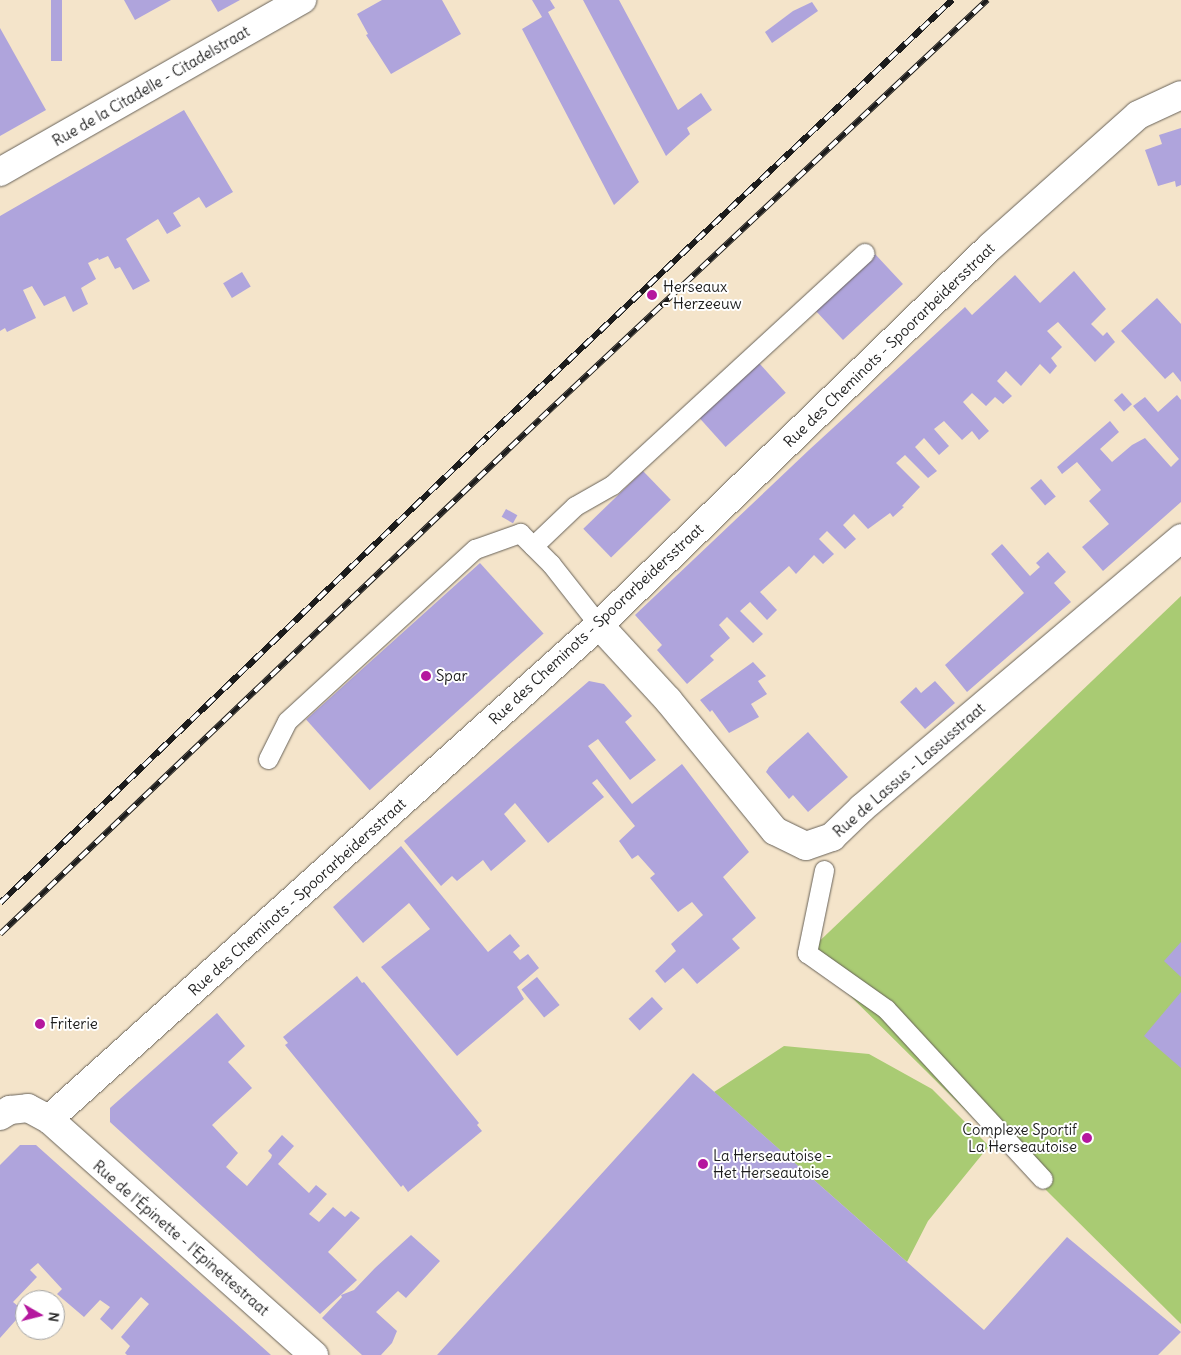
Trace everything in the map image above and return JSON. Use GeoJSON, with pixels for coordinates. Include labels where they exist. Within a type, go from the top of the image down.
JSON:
{"type":"FeatureCollection","features":[{"type":"Feature","properties":{"kind":"street","name":"Rue de la Citadelle - Citadelstraat"},"geometry":{"type":"LineString","coordinates":[[0,172],[302,0]]}},
{"type":"Feature","properties":{"kind":"street","name":"Rue des Cheminots - Spoorarbeidersstraat"},"geometry":{"type":"LineString","coordinates":[[49,1119],[599,625],[990,247],[1138,115],[1181,95]]}},
{"type":"Feature","properties":{"kind":"street","name":"Rue de Lassus - Lassusstraat"},"geometry":{"type":"LineString","coordinates":[[599,625],[668,700],[775,831],[806,846],[832,837],[862,808],[1178,545]]}},
{"type":"Feature","properties":{"kind":"street"},"geometry":{"type":"LineString","coordinates":[[0,1116],[10,1110],[28,1108],[49,1119]]}},
{"type":"Feature","properties":{"kind":"street","name":"Rue de l'Épinette - l'Epinettestraat"},"geometry":{"type":"LineString","coordinates":[[49,1119],[314,1355]]}},
{"type":"Feature","properties":{"kind":"lane"},"geometry":{"type":"LineString","coordinates":[[533,546],[574,506],[612,485],[864,253]]}},
{"type":"Feature","properties":{"kind":"lane"},"geometry":{"type":"LineString","coordinates":[[268,759],[287,721],[474,549],[520,533],[552,564],[599,625]]}},
{"type":"Feature","properties":{"kind":"lane"},"geometry":{"type":"LineString","coordinates":[[824,870],[807,953],[886,1009],[1043,1179]]}},
{"type":"Feature","properties":{"kind":"green space","name":"Complexe Sportif La Herseautoise"},"geometry":{"type":"Polygon","coordinates":[[[1181,596],[1181,1324],[807,953],[1181,596]]]}},
{"type":"Feature","properties":{"kind":"green space"},"geometry":{"type":"Polygon","coordinates":[[[784,1046],[869,1054],[932,1089],[989,1146],[928,1221],[907,1262],[714,1092],[784,1046]]]}},
{"type":"Feature","properties":{"kind":"building"},"geometry":{"type":"Polygon","coordinates":[[[51,0],[62,0],[62,61],[51,61],[51,0]]]}},
{"type":"Feature","properties":{"kind":"building"},"geometry":{"type":"Polygon","coordinates":[[[124,0],[171,0],[135,20],[124,0]]]}},
{"type":"Feature","properties":{"kind":"building"},"geometry":{"type":"Polygon","coordinates":[[[211,0],[240,0],[218,12],[211,0]]]}},
{"type":"Feature","properties":{"kind":"building"},"geometry":{"type":"Polygon","coordinates":[[[382,0],[442,0],[461,34],[391,74],[366,35],[368,34],[357,14],[382,0]]]}},
{"type":"Feature","properties":{"kind":"building"},"geometry":{"type":"Polygon","coordinates":[[[532,0],[550,0],[555,8],[548,12],[639,182],[614,205],[522,29],[542,17],[532,0]]]}},
{"type":"Feature","properties":{"kind":"building"},"geometry":{"type":"Polygon","coordinates":[[[583,0],[619,0],[678,110],[701,93],[712,110],[687,128],[690,134],[666,156],[583,0]]]}},
{"type":"Feature","properties":{"kind":"building"},"geometry":{"type":"Polygon","coordinates":[[[812,2],[818,11],[772,43],[765,32],[793,11],[812,2]]]}},
{"type":"Feature","properties":{"kind":"building"},"geometry":{"type":"Polygon","coordinates":[[[0,28],[46,110],[0,136],[0,28]]]}},
{"type":"Feature","properties":{"kind":"building"},"geometry":{"type":"Polygon","coordinates":[[[184,110],[233,192],[206,208],[199,197],[173,213],[181,226],[167,234],[158,219],[126,239],[150,281],[133,290],[120,267],[115,269],[108,256],[99,260],[98,258],[88,263],[96,279],[81,288],[88,304],[73,312],[65,296],[44,306],[32,286],[23,290],[36,318],[7,332],[5,328],[0,331],[0,216],[184,110]]]}},
{"type":"Feature","properties":{"kind":"building"},"geometry":{"type":"Polygon","coordinates":[[[1181,128],[1181,185],[1176,187],[1175,181],[1158,186],[1145,150],[1162,144],[1159,135],[1181,128]]]}},
{"type":"Feature","properties":{"kind":"building"},"geometry":{"type":"Polygon","coordinates":[[[875,254],[903,284],[843,340],[815,310],[875,254]]]}},
{"type":"Feature","properties":{"kind":"building"},"geometry":{"type":"Polygon","coordinates":[[[1074,271],[1106,309],[1091,324],[1103,336],[1107,332],[1115,342],[1095,362],[1058,322],[1047,331],[1062,347],[1051,358],[1057,366],[1050,374],[1040,364],[1021,386],[1006,371],[997,381],[1012,396],[1003,404],[995,397],[986,406],[972,393],[963,402],[989,431],[979,440],[972,431],[962,440],[944,421],[934,429],[949,446],[939,455],[924,438],[915,447],[937,471],[928,478],[905,455],[896,463],[920,487],[902,506],[904,507],[893,517],[890,513],[868,529],[854,514],[843,525],[856,539],[845,549],[827,531],[819,539],[834,554],[823,564],[814,555],[796,574],[789,566],[760,592],[777,610],[767,620],[750,602],[740,611],[763,634],[753,643],[727,617],[719,625],[730,638],[710,656],[714,660],[687,684],[657,650],[662,645],[635,615],[809,450],[965,307],[972,315],[1015,275],[1040,303],[1074,271]]]}},
{"type":"Feature","properties":{"kind":"building"},"geometry":{"type":"Polygon","coordinates":[[[242,272],[251,287],[232,298],[223,283],[242,272]]]}},
{"type":"Feature","properties":{"kind":"building"},"geometry":{"type":"Polygon","coordinates":[[[1157,298],[1181,324],[1181,382],[1173,372],[1165,379],[1121,331],[1157,298]]]}},
{"type":"Feature","properties":{"kind":"building"},"geometry":{"type":"Polygon","coordinates":[[[759,363],[786,393],[726,447],[699,417],[759,363]]]}},
{"type":"Feature","properties":{"kind":"building"},"geometry":{"type":"Polygon","coordinates":[[[1122,393],[1132,404],[1124,412],[1114,400],[1122,393]]]}},
{"type":"Feature","properties":{"kind":"building"},"geometry":{"type":"Polygon","coordinates":[[[1177,395],[1181,400],[1181,502],[1103,571],[1082,547],[1109,524],[1089,501],[1101,490],[1077,462],[1062,474],[1057,467],[1110,421],[1119,432],[1100,449],[1112,462],[1132,445],[1145,438],[1171,467],[1179,459],[1133,406],[1145,397],[1158,412],[1177,395]]]}},
{"type":"Feature","properties":{"kind":"building"},"geometry":{"type":"Polygon","coordinates":[[[643,471],[671,500],[611,557],[583,529],[643,471]]]}},
{"type":"Feature","properties":{"kind":"building"},"geometry":{"type":"Polygon","coordinates":[[[1041,479],[1056,497],[1045,506],[1030,488],[1041,479]]]}},
{"type":"Feature","properties":{"kind":"building"},"geometry":{"type":"Polygon","coordinates":[[[506,509],[517,515],[513,523],[502,517],[506,509]]]}},
{"type":"Feature","properties":{"kind":"building"},"geometry":{"type":"Polygon","coordinates":[[[1002,544],[1030,576],[1040,567],[1036,563],[1048,552],[1066,572],[1054,583],[1071,602],[967,692],[945,665],[1024,593],[991,554],[1002,544]]]}},
{"type":"Feature","properties":{"kind":"building","name":"Spar"},"geometry":{"type":"Polygon","coordinates":[[[480,563],[544,634],[370,790],[306,720],[480,563]]]}},
{"type":"Feature","properties":{"kind":"building"},"geometry":{"type":"Polygon","coordinates":[[[753,662],[766,676],[758,681],[767,694],[751,704],[759,717],[729,733],[712,710],[710,712],[700,700],[753,662]]]}},
{"type":"Feature","properties":{"kind":"building"},"geometry":{"type":"Polygon","coordinates":[[[589,681],[604,684],[632,716],[625,722],[656,760],[630,780],[598,739],[588,746],[632,804],[682,764],[749,852],[723,877],[756,918],[732,939],[740,948],[697,984],[683,968],[665,983],[655,971],[676,951],[671,944],[703,915],[692,902],[678,912],[650,878],[655,874],[638,855],[632,859],[619,841],[635,826],[597,779],[592,783],[604,797],[548,843],[515,803],[504,814],[526,841],[491,871],[483,860],[457,881],[452,876],[441,886],[404,841],[589,681]]]}},
{"type":"Feature","properties":{"kind":"building"},"geometry":{"type":"Polygon","coordinates":[[[935,681],[955,703],[925,729],[900,702],[916,687],[921,693],[935,681]]]}},
{"type":"Feature","properties":{"kind":"building"},"geometry":{"type":"Polygon","coordinates":[[[808,732],[848,777],[808,812],[793,795],[789,799],[766,772],[769,767],[808,732]]]}},
{"type":"Feature","properties":{"kind":"building"},"geometry":{"type":"Polygon","coordinates":[[[401,846],[488,952],[510,934],[520,946],[513,952],[520,960],[528,954],[539,968],[517,987],[524,999],[457,1056],[381,967],[430,929],[409,903],[363,943],[333,907],[401,846]]]}},
{"type":"Feature","properties":{"kind":"building"},"geometry":{"type":"Polygon","coordinates":[[[1181,942],[1181,977],[1164,961],[1181,942]]]}},
{"type":"Feature","properties":{"kind":"building"},"geometry":{"type":"Polygon","coordinates":[[[357,976],[362,983],[364,982],[479,1123],[477,1125],[482,1131],[408,1192],[403,1185],[401,1187],[285,1045],[288,1043],[283,1037],[357,976]]]}},
{"type":"Feature","properties":{"kind":"building"},"geometry":{"type":"Polygon","coordinates":[[[537,977],[560,1005],[544,1018],[521,990],[537,977]]]}},
{"type":"Feature","properties":{"kind":"building"},"geometry":{"type":"Polygon","coordinates":[[[1181,992],[1181,1068],[1144,1036],[1181,992]]]}},
{"type":"Feature","properties":{"kind":"building"},"geometry":{"type":"Polygon","coordinates":[[[652,997],[663,1009],[640,1031],[629,1019],[652,997]]]}},
{"type":"Feature","properties":{"kind":"building"},"geometry":{"type":"Polygon","coordinates":[[[217,1013],[245,1046],[228,1062],[252,1088],[212,1125],[238,1153],[226,1167],[247,1186],[271,1158],[272,1155],[268,1151],[282,1135],[294,1146],[278,1164],[309,1193],[316,1185],[327,1194],[309,1214],[319,1222],[333,1207],[345,1217],[351,1211],[360,1218],[328,1252],[357,1280],[320,1314],[110,1122],[110,1108],[217,1013]]]}},
{"type":"Feature","properties":{"kind":"building","name":"La Herseautoise - Het Herseautoise"},"geometry":{"type":"Polygon","coordinates":[[[693,1073],[984,1330],[1067,1237],[1181,1332],[1158,1355],[437,1355],[693,1073]]]}},
{"type":"Feature","properties":{"kind":"building"},"geometry":{"type":"Polygon","coordinates":[[[20,1145],[36,1145],[271,1355],[127,1355],[125,1353],[130,1346],[121,1337],[149,1304],[141,1297],[112,1330],[100,1319],[110,1307],[100,1300],[84,1317],[65,1301],[65,1290],[61,1290],[38,1263],[30,1270],[37,1277],[25,1290],[15,1290],[15,1300],[13,1302],[15,1304],[15,1321],[0,1338],[0,1165],[20,1145]]]}},
{"type":"Feature","properties":{"kind":"building"},"geometry":{"type":"Polygon","coordinates":[[[411,1235],[440,1261],[406,1298],[398,1291],[376,1312],[397,1331],[392,1343],[381,1355],[362,1355],[322,1318],[342,1297],[341,1295],[354,1290],[411,1235]]]}},
{"type":"Feature","properties":{"kind":"railway"},"geometry":{"type":"LineString","coordinates":[[0,903],[488,436],[952,0]]}},
{"type":"Feature","properties":{"kind":"railway"},"geometry":{"type":"LineString","coordinates":[[0,934],[540,419],[987,0]]}},
{"type":"Feature","properties":{"kind":"place","name":"Herseaux - Herzeeuw"},"geometry":{"type":"Point","coordinates":[652,295]}},
{"type":"Feature","properties":{"kind":"place","name":"Spar"},"geometry":{"type":"Point","coordinates":[426,676]}},
{"type":"Feature","properties":{"kind":"place","name":"Friterie"},"geometry":{"type":"Point","coordinates":[40,1024]}},
{"type":"Feature","properties":{"kind":"place","name":"Complexe Sportif La Herseautoise"},"geometry":{"type":"Point","coordinates":[1087,1138]}},
{"type":"Feature","properties":{"kind":"place","name":"La Herseautoise - Het Herseautoise"},"geometry":{"type":"Point","coordinates":[703,1164]}}]}
